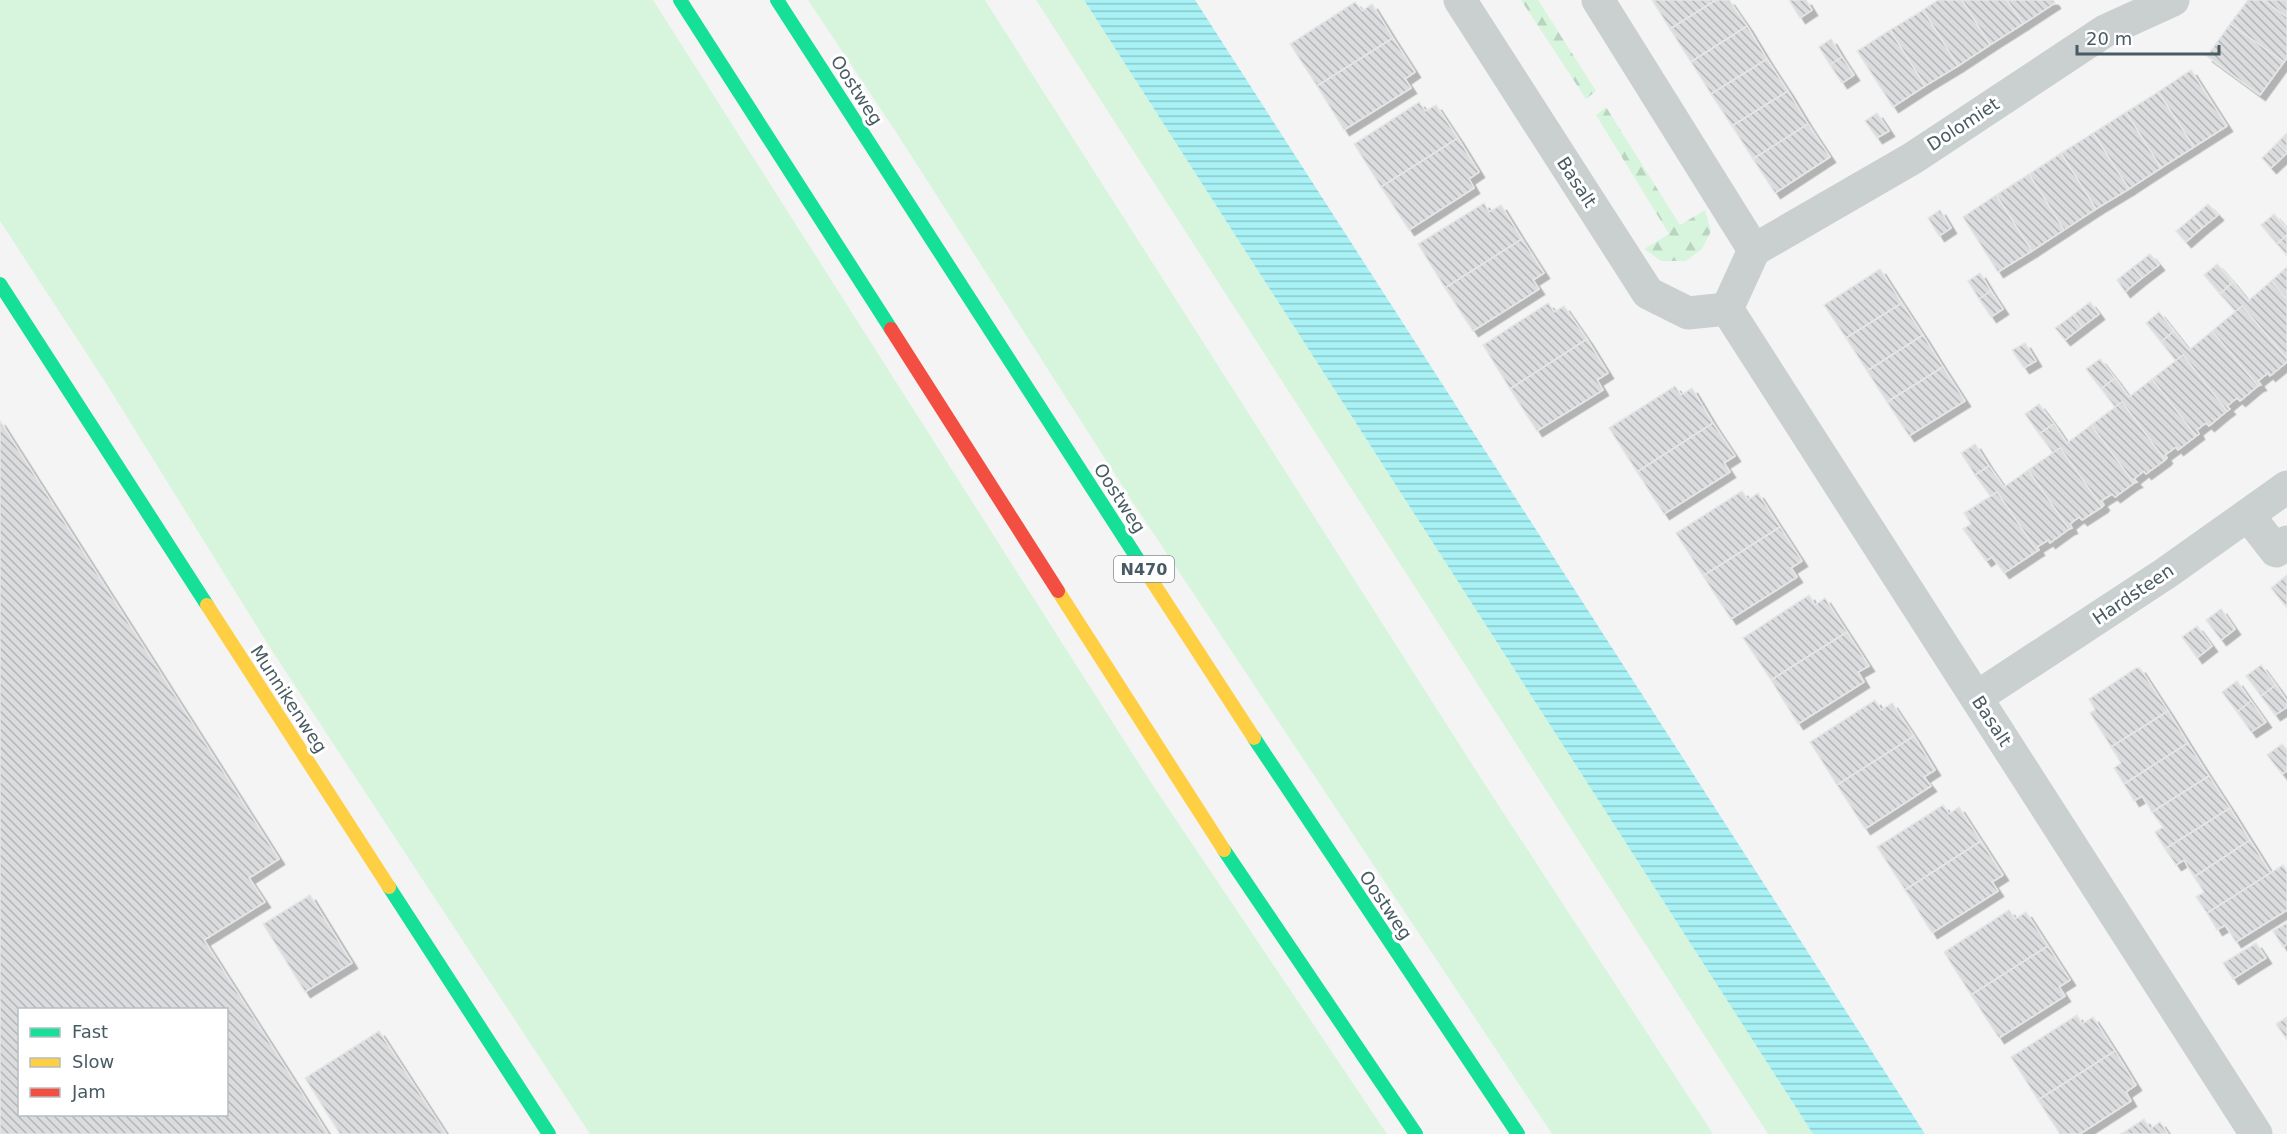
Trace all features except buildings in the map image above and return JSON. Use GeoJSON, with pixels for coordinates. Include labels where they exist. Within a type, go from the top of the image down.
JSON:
{"type":"FeatureCollection","features":[{"type":"Feature","properties":{"kind":"main road"},"geometry":{"type":"LineString","coordinates":[[680,0],[1220,844],[1416,1134]]}},
{"type":"Feature","properties":{"kind":"main road","name":"Oostweg"},"geometry":{"type":"LineString","coordinates":[[777,0],[1286,788],[1518,1134]]}},
{"type":"Feature","properties":{"kind":"main road","name":"Munnikenweg"},"geometry":{"type":"LineString","coordinates":[[0,284],[549,1134]]}},
{"type":"Feature","properties":{"kind":"street","name":"Basalt"},"geometry":{"type":"LineString","coordinates":[[1460,0],[1648,293],[1688,313],[1727,309],[2256,1134]]}},
{"type":"Feature","properties":{"kind":"street"},"geometry":{"type":"LineString","coordinates":[[1598,0],[1754,250],[1727,309]]}},
{"type":"Feature","properties":{"kind":"street","name":"Dolomiet"},"geometry":{"type":"LineString","coordinates":[[1754,250],[1913,158],[2105,31],[2173,0]]}},
{"type":"Feature","properties":{"kind":"street","name":"Hardsteen"},"geometry":{"type":"LineString","coordinates":[[1977,697],[2166,573],[2287,487]]}},
{"type":"Feature","properties":{"kind":"street"},"geometry":{"type":"LineString","coordinates":[[2248,515],[2276,551],[2287,542]]}},
{"type":"Feature","properties":{"kind":"green space"},"geometry":{"type":"Polygon","coordinates":[[[0,0],[653,0],[1148,778],[1387,1134],[590,1134],[269,646],[104,380],[0,221],[0,0]]]}},
{"type":"Feature","properties":{"kind":"green space"},"geometry":{"type":"Polygon","coordinates":[[[808,0],[985,0],[1484,783],[1713,1134],[1552,1134],[1134,504],[896,132],[808,0]]]}},
{"type":"Feature","properties":{"kind":"green space"},"geometry":{"type":"Polygon","coordinates":[[[1036,0],[1084,0],[1813,1134],[1768,1134],[1036,0]]]}},
{"type":"Feature","properties":{"kind":"green space"},"geometry":{"type":"Polygon","coordinates":[[[1521,0],[1538,0],[1596,91],[1586,99],[1521,0]]]}},
{"type":"Feature","properties":{"kind":"green space"},"geometry":{"type":"Polygon","coordinates":[[[1606,107],[1680,225],[1705,210],[1711,231],[1702,249],[1686,261],[1661,261],[1644,249],[1669,234],[1596,115],[1606,107]]]}},
{"type":"Feature","properties":{"kind":"water"},"geometry":{"type":"Polygon","coordinates":[[[1084,0],[1195,0],[1925,1134],[1813,1134],[1084,0]]]}},
{"type":"Feature","properties":{"kind":"traffic: fast"},"geometry":{"type":"LineString","coordinates":[[680,0],[891,329]]}},
{"type":"Feature","properties":{"kind":"traffic: fast"},"geometry":{"type":"LineString","coordinates":[[777,0],[1141,564]]}},
{"type":"Feature","properties":{"kind":"traffic: fast"},"geometry":{"type":"LineString","coordinates":[[0,284],[207,605]]}},
{"type":"Feature","properties":{"kind":"traffic: fast"},"geometry":{"type":"LineString","coordinates":[[1254,738],[1518,1134]]}},
{"type":"Feature","properties":{"kind":"traffic: fast"},"geometry":{"type":"LineString","coordinates":[[1224,850],[1416,1134]]}},
{"type":"Feature","properties":{"kind":"traffic: fast"},"geometry":{"type":"LineString","coordinates":[[389,887],[549,1134]]}},
{"type":"Feature","properties":{"kind":"traffic: slow"},"geometry":{"type":"LineString","coordinates":[[1141,564],[1254,738]]}},
{"type":"Feature","properties":{"kind":"traffic: slow"},"geometry":{"type":"LineString","coordinates":[[1058,591],[1224,850]]}},
{"type":"Feature","properties":{"kind":"traffic: slow"},"geometry":{"type":"LineString","coordinates":[[207,605],[389,887]]}},
{"type":"Feature","properties":{"kind":"traffic: jam"},"geometry":{"type":"LineString","coordinates":[[891,329],[1058,591]]}}]}
